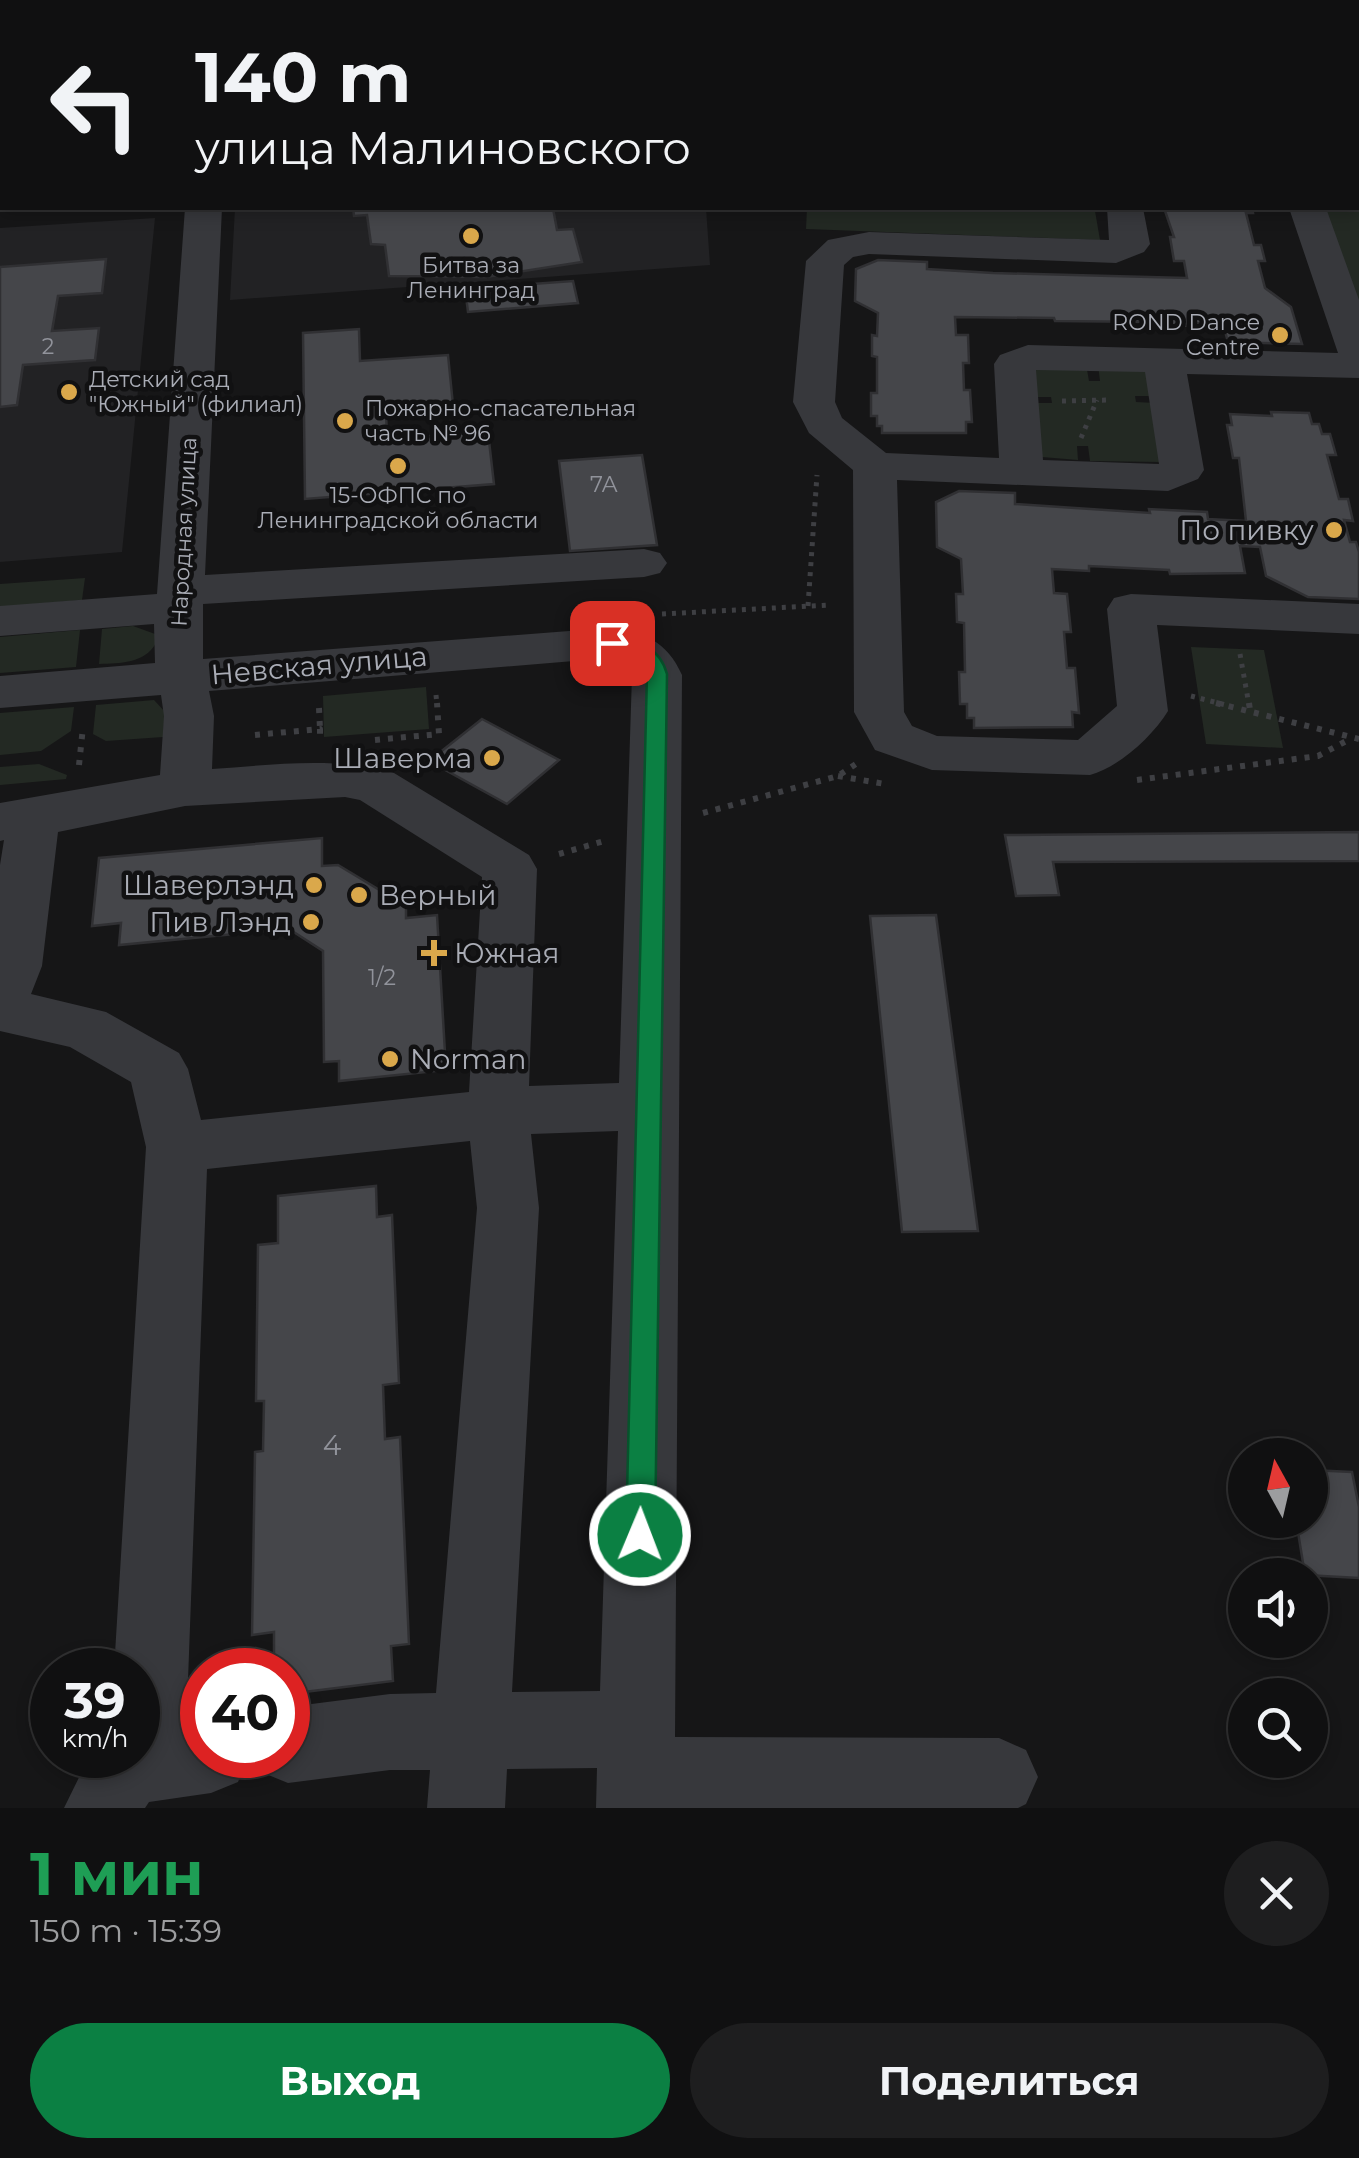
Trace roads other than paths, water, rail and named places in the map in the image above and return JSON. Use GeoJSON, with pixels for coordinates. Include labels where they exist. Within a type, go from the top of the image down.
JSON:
{"type":"FeatureCollection","features":[{"type":"Feature","properties":{"kind":"street","name":"Народная улица"},"geometry":{"type":"LineString","coordinates":[[186,788],[189,716],[180,677],[180,599],[203,210]]}},
{"type":"Feature","properties":{"kind":"street"},"geometry":{"type":"LineString","coordinates":[[1125,210],[1131,244],[1116,252],[868,243],[841,248],[825,260],[814,402],[824,424],[875,466],[1168,478],[1182,470],[1164,361]]}},
{"type":"Feature","properties":{"kind":"street"},"geometry":{"type":"LineString","coordinates":[[1308,210],[1359,356]]}},
{"type":"Feature","properties":{"kind":"street"},"geometry":{"type":"LineString","coordinates":[[1022,472],[1016,364],[1028,358],[1359,366]]}},
{"type":"Feature","properties":{"kind":"street"},"geometry":{"type":"LineString","coordinates":[[875,466],[879,712],[893,738],[932,753],[1090,758],[1143,711],[1131,610],[1359,619]]}},
{"type":"Feature","properties":{"kind":"street"},"geometry":{"type":"LineString","coordinates":[[0,621],[180,599],[644,563]]}},
{"type":"Feature","properties":{"kind":"street","name":"Невская улица"},"geometry":{"type":"LineString","coordinates":[[0,692],[586,644],[638,649],[653,661],[657,674],[648,1107]]}},
{"type":"Feature","properties":{"kind":"street"},"geometry":{"type":"LineString","coordinates":[[0,998],[14,966],[36,817],[186,788],[345,779],[376,786],[510,869],[498,1113],[508,1208],[466,1808]]}},
{"type":"Feature","properties":{"kind":"street"},"geometry":{"type":"LineString","coordinates":[[0,1008],[85,1028],[158,1069],[177,1147],[153,1648]]}},
{"type":"Feature","properties":{"kind":"street"},"geometry":{"type":"LineString","coordinates":[[177,1147],[498,1113],[648,1107],[636,1771]]}},
{"type":"Feature","properties":{"kind":"street"},"geometry":{"type":"LineString","coordinates":[[310,1742],[390,1732],[472,1730],[636,1771],[999,1777]]}},
{"type":"Feature","properties":{"kind":"place","name":"Битва за Ленинград"},"geometry":{"type":"Point","coordinates":[471,236]}},
{"type":"Feature","properties":{"kind":"place","name":"ROND Dance Centre"},"geometry":{"type":"Point","coordinates":[1280,335]}},
{"type":"Feature","properties":{"kind":"place","name":"Детский сад \"Южный\" (филиал)"},"geometry":{"type":"Point","coordinates":[69,392]}},
{"type":"Feature","properties":{"kind":"place","name":"Пожарно-спасательная часть № 96"},"geometry":{"type":"Point","coordinates":[345,421]}},
{"type":"Feature","properties":{"kind":"place","name":"15-ОФПС по Ленинградской области"},"geometry":{"type":"Point","coordinates":[398,466]}},
{"type":"Feature","properties":{"kind":"place","name":"По пивку"},"geometry":{"type":"Point","coordinates":[1334,530]}},
{"type":"Feature","properties":{"kind":"place","name":"Шаверма"},"geometry":{"type":"Point","coordinates":[492,758]}},
{"type":"Feature","properties":{"kind":"place","name":"Шаверлэнд"},"geometry":{"type":"Point","coordinates":[314,885]}},
{"type":"Feature","properties":{"kind":"place","name":"Верный"},"geometry":{"type":"Point","coordinates":[359,895]}},
{"type":"Feature","properties":{"kind":"place","name":"Пив Лэнд"},"geometry":{"type":"Point","coordinates":[311,922]}},
{"type":"Feature","properties":{"kind":"place","name":"Южная"},"geometry":{"type":"Point","coordinates":[434,953]}},
{"type":"Feature","properties":{"kind":"place","name":"Norman"},"geometry":{"type":"Point","coordinates":[390,1059]}}]}
